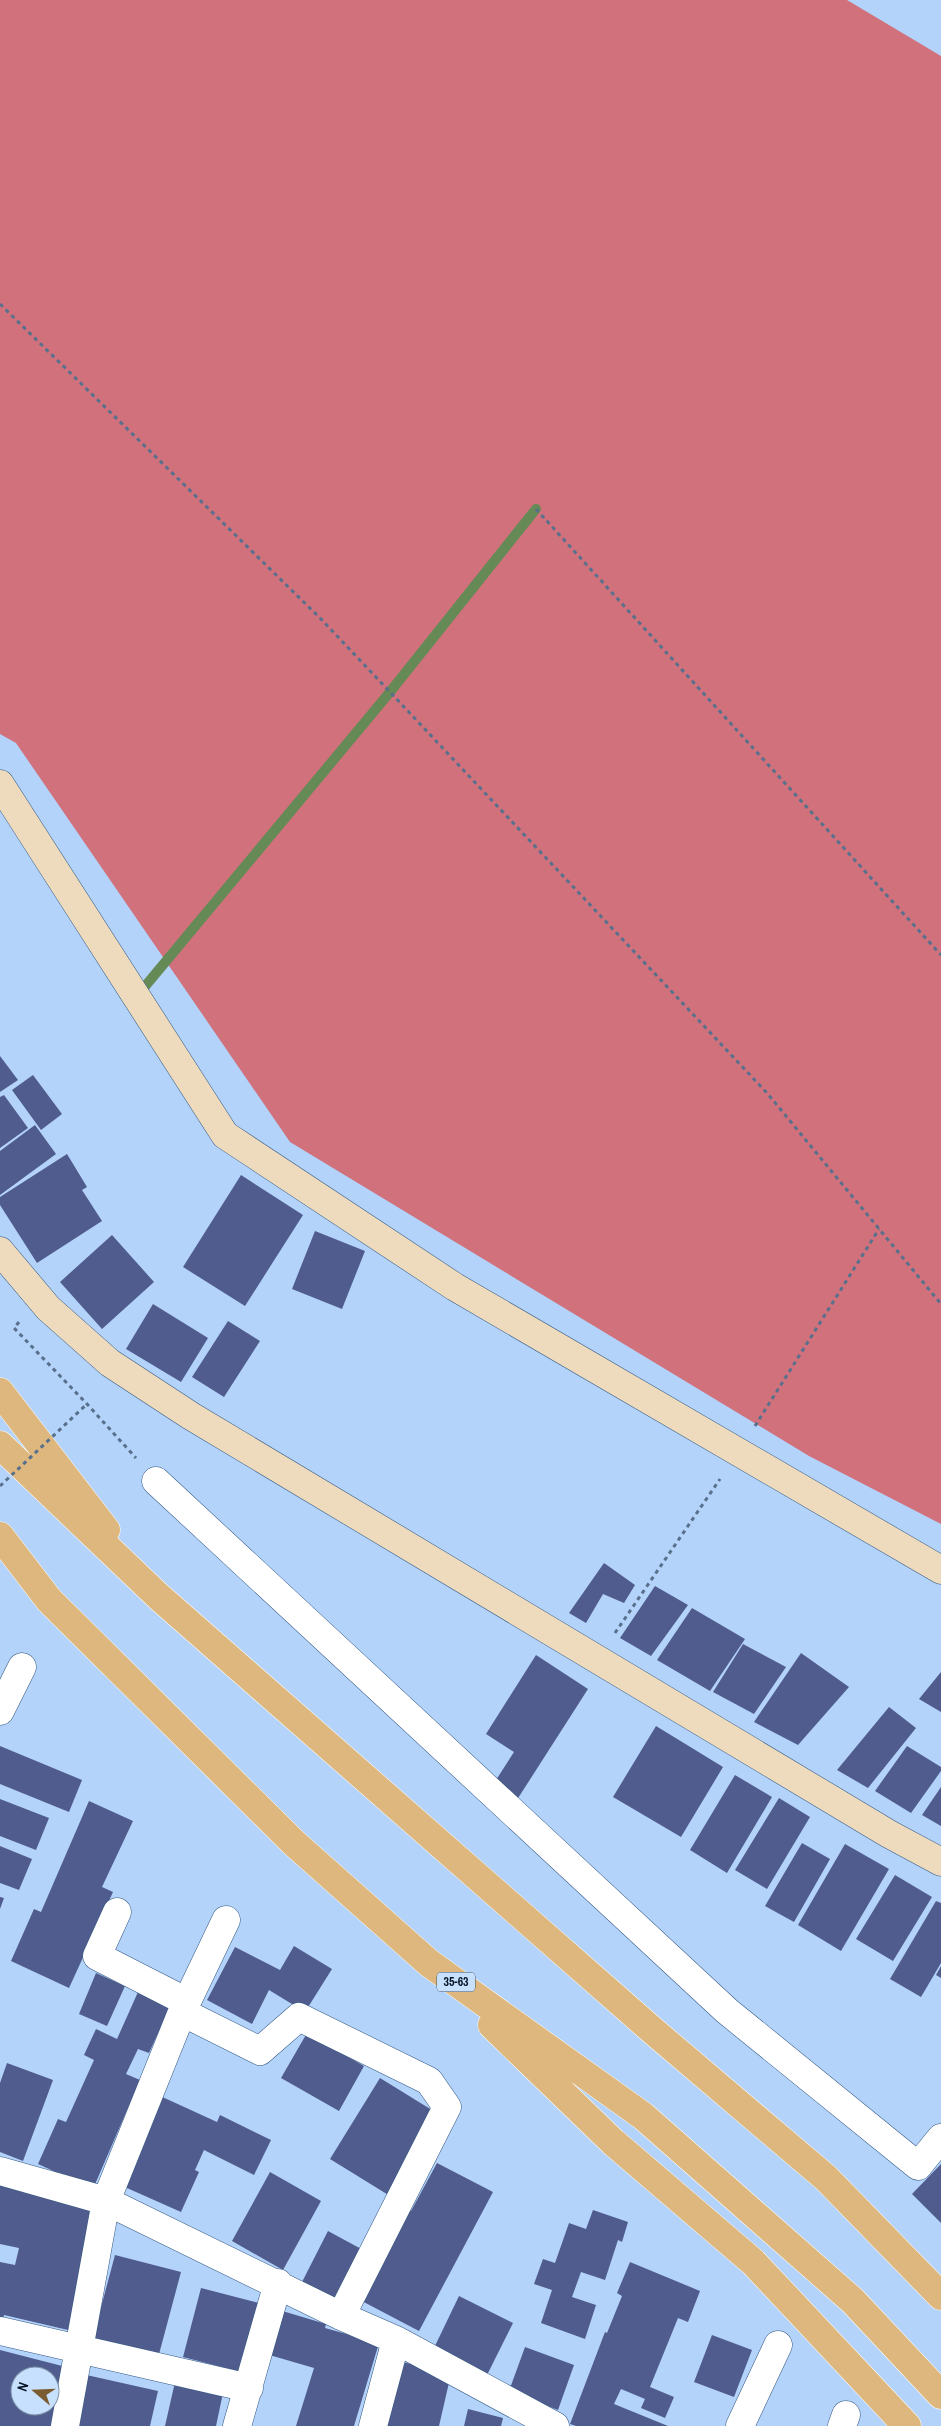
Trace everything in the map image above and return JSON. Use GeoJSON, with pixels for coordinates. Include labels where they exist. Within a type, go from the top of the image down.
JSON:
{"type":"FeatureCollection","features":[{"type":"Feature","properties":{"kind":"main road"},"geometry":{"type":"LineString","coordinates":[[0,1392],[158,1596]]}},
{"type":"Feature","properties":{"kind":"main road"},"geometry":{"type":"LineString","coordinates":[[0,1445],[158,1596],[652,2030],[826,2178],[941,2296]]}},
{"type":"Feature","properties":{"kind":"main road","name":"35-63"},"geometry":{"type":"LineString","coordinates":[[0,1536],[49,1600],[294,1843],[429,1963],[643,2116],[853,2302],[941,2395]]}},
{"type":"Feature","properties":{"kind":"main road"},"geometry":{"type":"LineString","coordinates":[[0,1557],[49,1600]]}},
{"type":"Feature","properties":{"kind":"main road"},"geometry":{"type":"LineString","coordinates":[[429,1963],[613,2142],[753,2262],[907,2426]]}},
{"type":"Feature","properties":{"kind":"street"},"geometry":{"type":"LineString","coordinates":[[0,784],[225,1135],[455,1287],[941,1570]]}},
{"type":"Feature","properties":{"kind":"street"},"geometry":{"type":"LineString","coordinates":[[0,1251],[48,1308],[110,1363],[191,1416],[831,1799],[941,1862]]}},
{"type":"Feature","properties":{"kind":"street"},"geometry":{"type":"LineString","coordinates":[[156,1481],[727,2012],[918,2166],[941,2138]]}},
{"type":"Feature","properties":{"kind":"street"},"geometry":{"type":"LineString","coordinates":[[0,1711],[22,1666]]}},
{"type":"Feature","properties":{"kind":"street"},"geometry":{"type":"LineString","coordinates":[[117,1912],[97,1956],[260,2051],[299,2017],[429,2081],[447,2107],[341,2316]]}},
{"type":"Feature","properties":{"kind":"street"},"geometry":{"type":"LineString","coordinates":[[66,2426],[106,2201],[184,2007],[226,1920]]}},
{"type":"Feature","properties":{"kind":"street"},"geometry":{"type":"LineString","coordinates":[[0,2171],[106,2201],[278,2283],[341,2316],[396,2340],[516,2416],[555,2426]]}},
{"type":"Feature","properties":{"kind":"street"},"geometry":{"type":"LineString","coordinates":[[237,2426],[278,2283]]}},
{"type":"Feature","properties":{"kind":"street"},"geometry":{"type":"LineString","coordinates":[[0,2331],[249,2388]]}},
{"type":"Feature","properties":{"kind":"street"},"geometry":{"type":"LineString","coordinates":[[373,2426],[396,2340]]}},
{"type":"Feature","properties":{"kind":"street"},"geometry":{"type":"LineString","coordinates":[[740,2426],[778,2345]]}},
{"type":"Feature","properties":{"kind":"path"},"geometry":{"type":"LineString","coordinates":[[0,304],[321,619],[397,699],[767,1093],[941,1304]]}},
{"type":"Feature","properties":{"kind":"path"},"geometry":{"type":"LineString","coordinates":[[536,509],[941,955]]}},
{"type":"Feature","properties":{"kind":"path"},"geometry":{"type":"LineString","coordinates":[[14,1328],[87,1404],[156,1481]]}},
{"type":"Feature","properties":{"kind":"path"},"geometry":{"type":"LineString","coordinates":[[0,1486],[87,1404]]}},
{"type":"Feature","properties":{"kind":"shaded area"},"geometry":{"type":"Polygon","coordinates":[[[0,0],[847,0],[941,56],[941,1524],[809,1456],[290,1142],[16,743],[0,734],[0,0]]]}},
{"type":"Feature","properties":{"kind":"building"},"geometry":{"type":"Polygon","coordinates":[[[0,1056],[18,1080],[0,1092],[0,1056]]]}},
{"type":"Feature","properties":{"kind":"building"},"geometry":{"type":"Polygon","coordinates":[[[33,1075],[62,1114],[41,1130],[12,1090],[33,1075]]]}},
{"type":"Feature","properties":{"kind":"building"},"geometry":{"type":"Polygon","coordinates":[[[4,1095],[28,1128],[0,1148],[0,1097],[4,1095]]]}},
{"type":"Feature","properties":{"kind":"building"},"geometry":{"type":"Polygon","coordinates":[[[35,1125],[56,1154],[0,1195],[0,1151],[35,1125]]]}},
{"type":"Feature","properties":{"kind":"building"},"geometry":{"type":"Polygon","coordinates":[[[67,1154],[87,1187],[82,1190],[102,1221],[37,1263],[0,1205],[0,1197],[67,1154]]]}},
{"type":"Feature","properties":{"kind":"building"},"geometry":{"type":"Polygon","coordinates":[[[241,1175],[303,1215],[245,1306],[183,1267],[241,1175]]]}},
{"type":"Feature","properties":{"kind":"building"},"geometry":{"type":"Polygon","coordinates":[[[315,1231],[365,1251],[342,1309],[292,1289],[315,1231]]]}},
{"type":"Feature","properties":{"kind":"building"},"geometry":{"type":"Polygon","coordinates":[[[112,1235],[154,1282],[102,1329],[60,1282],[112,1235]]]}},
{"type":"Feature","properties":{"kind":"building"},"geometry":{"type":"Polygon","coordinates":[[[153,1304],[208,1338],[181,1382],[126,1349],[153,1304]]]}},
{"type":"Feature","properties":{"kind":"building"},"geometry":{"type":"Polygon","coordinates":[[[228,1321],[260,1341],[224,1397],[192,1377],[228,1321]]]}},
{"type":"Feature","properties":{"kind":"building"},"geometry":{"type":"Polygon","coordinates":[[[604,1563],[635,1585],[624,1603],[603,1594],[586,1623],[569,1613],[604,1563]]]}},
{"type":"Feature","properties":{"kind":"building"},"geometry":{"type":"Polygon","coordinates":[[[655,1586],[688,1605],[651,1656],[620,1638],[655,1586]]]}},
{"type":"Feature","properties":{"kind":"building"},"geometry":{"type":"Polygon","coordinates":[[[692,1608],[745,1639],[710,1691],[657,1660],[692,1608]]]}},
{"type":"Feature","properties":{"kind":"building"},"geometry":{"type":"Polygon","coordinates":[[[743,1644],[786,1667],[754,1714],[713,1692],[743,1644]]]}},
{"type":"Feature","properties":{"kind":"building"},"geometry":{"type":"Polygon","coordinates":[[[801,1653],[849,1687],[798,1745],[754,1722],[801,1653]]]}},
{"type":"Feature","properties":{"kind":"building"},"geometry":{"type":"Polygon","coordinates":[[[536,1655],[588,1689],[513,1806],[489,1791],[514,1752],[486,1734],[536,1655]]]}},
{"type":"Feature","properties":{"kind":"building"},"geometry":{"type":"Polygon","coordinates":[[[941,1672],[941,1712],[919,1699],[941,1672]]]}},
{"type":"Feature","properties":{"kind":"building"},"geometry":{"type":"Polygon","coordinates":[[[889,1707],[916,1728],[868,1788],[837,1770],[889,1707]]]}},
{"type":"Feature","properties":{"kind":"building"},"geometry":{"type":"Polygon","coordinates":[[[656,1726],[723,1767],[681,1837],[613,1797],[656,1726]]]}},
{"type":"Feature","properties":{"kind":"building"},"geometry":{"type":"Polygon","coordinates":[[[0,1746],[82,1780],[69,1812],[0,1784],[0,1746]]]}},
{"type":"Feature","properties":{"kind":"building"},"geometry":{"type":"Polygon","coordinates":[[[907,1746],[941,1767],[941,1771],[911,1813],[875,1791],[907,1746]]]}},
{"type":"Feature","properties":{"kind":"building"},"geometry":{"type":"Polygon","coordinates":[[[735,1775],[772,1797],[727,1873],[690,1850],[735,1775]]]}},
{"type":"Feature","properties":{"kind":"building"},"geometry":{"type":"Polygon","coordinates":[[[941,1787],[941,1826],[922,1815],[941,1787]]]}},
{"type":"Feature","properties":{"kind":"building"},"geometry":{"type":"Polygon","coordinates":[[[779,1798],[810,1817],[767,1889],[735,1870],[779,1798]]]}},
{"type":"Feature","properties":{"kind":"building"},"geometry":{"type":"Polygon","coordinates":[[[0,1799],[49,1818],[36,1850],[0,1836],[0,1799]]]}},
{"type":"Feature","properties":{"kind":"building"},"geometry":{"type":"Polygon","coordinates":[[[89,1801],[133,1821],[102,1887],[113,1892],[69,1988],[11,1961],[34,1909],[41,1912],[89,1801]]]}},
{"type":"Feature","properties":{"kind":"building"},"geometry":{"type":"Polygon","coordinates":[[[802,1843],[830,1859],[794,1922],[765,1906],[802,1843]]]}},
{"type":"Feature","properties":{"kind":"building"},"geometry":{"type":"Polygon","coordinates":[[[845,1844],[889,1869],[841,1951],[798,1925],[845,1844]]]}},
{"type":"Feature","properties":{"kind":"building"},"geometry":{"type":"Polygon","coordinates":[[[0,1846],[32,1859],[19,1890],[0,1883],[0,1846]]]}},
{"type":"Feature","properties":{"kind":"building"},"geometry":{"type":"Polygon","coordinates":[[[895,1875],[932,1897],[893,1961],[856,1939],[895,1875]]]}},
{"type":"Feature","properties":{"kind":"building"},"geometry":{"type":"Polygon","coordinates":[[[0,1897],[4,1898],[0,1909],[0,1897]]]}},
{"type":"Feature","properties":{"kind":"building"},"geometry":{"type":"Polygon","coordinates":[[[936,1901],[941,1903],[941,1963],[921,1997],[890,1979],[936,1901]]]}},
{"type":"Feature","properties":{"kind":"building"},"geometry":{"type":"Polygon","coordinates":[[[294,1946],[332,1969],[305,2012],[269,1990],[252,2024],[207,2000],[235,1947],[280,1970],[294,1946]]]}},
{"type":"Feature","properties":{"kind":"building"},"geometry":{"type":"Polygon","coordinates":[[[941,1966],[941,1978],[936,1975],[941,1966]]]}},
{"type":"Feature","properties":{"kind":"building"},"geometry":{"type":"Polygon","coordinates":[[[96,1973],[125,1986],[107,2026],[79,2014],[96,1973]]]}},
{"type":"Feature","properties":{"kind":"building"},"geometry":{"type":"Polygon","coordinates":[[[138,1992],[170,2007],[149,2053],[138,2049],[126,2074],[140,2080],[93,2189],[38,2164],[58,2119],[66,2122],[94,2060],[84,2055],[96,2029],[117,2039],[138,1992]]]}},
{"type":"Feature","properties":{"kind":"building"},"geometry":{"type":"Polygon","coordinates":[[[307,2033],[364,2066],[339,2111],[281,2078],[307,2033]]]}},
{"type":"Feature","properties":{"kind":"building"},"geometry":{"type":"Polygon","coordinates":[[[7,2063],[53,2080],[23,2161],[0,2152],[0,2083],[7,2063]]]}},
{"type":"Feature","properties":{"kind":"building"},"geometry":{"type":"Polygon","coordinates":[[[380,2078],[440,2115],[390,2196],[330,2159],[380,2078]]]}},
{"type":"Feature","properties":{"kind":"building"},"geometry":{"type":"Polygon","coordinates":[[[158,2095],[217,2122],[220,2115],[271,2140],[254,2175],[204,2150],[195,2170],[199,2172],[181,2212],[118,2184],[158,2095]]]}},
{"type":"Feature","properties":{"kind":"building"},"geometry":{"type":"Polygon","coordinates":[[[437,2163],[493,2192],[419,2331],[358,2299],[406,2208],[411,2211],[437,2163]]]}},
{"type":"Feature","properties":{"kind":"building"},"geometry":{"type":"Polygon","coordinates":[[[941,2164],[941,2223],[912,2194],[941,2164]]]}},
{"type":"Feature","properties":{"kind":"building"},"geometry":{"type":"Polygon","coordinates":[[[270,2172],[321,2201],[283,2270],[232,2241],[270,2172]]]}},
{"type":"Feature","properties":{"kind":"building"},"geometry":{"type":"Polygon","coordinates":[[[0,2181],[97,2207],[68,2330],[4,2315],[3,2319],[0,2319],[0,2262],[15,2265],[19,2248],[0,2244],[0,2181]]]}},
{"type":"Feature","properties":{"kind":"building"},"geometry":{"type":"Polygon","coordinates":[[[593,2210],[628,2222],[622,2242],[618,2240],[605,2280],[581,2272],[572,2297],[596,2305],[585,2339],[541,2323],[552,2290],[534,2284],[543,2259],[555,2263],[569,2223],[586,2229],[593,2210]]]}},
{"type":"Feature","properties":{"kind":"building"},"geometry":{"type":"Polygon","coordinates":[[[328,2231],[365,2251],[340,2301],[302,2282],[328,2231]]]}},
{"type":"Feature","properties":{"kind":"building"},"geometry":{"type":"Polygon","coordinates":[[[115,2255],[181,2272],[158,2358],[92,2341],[115,2255]]]}},
{"type":"Feature","properties":{"kind":"building"},"geometry":{"type":"Polygon","coordinates":[[[630,2262],[700,2291],[688,2322],[678,2318],[650,2387],[674,2397],[665,2418],[641,2408],[645,2399],[621,2389],[614,2404],[668,2426],[576,2426],[570,2424],[605,2332],[607,2333],[622,2296],[617,2293],[630,2262]]]}},
{"type":"Feature","properties":{"kind":"building"},"geometry":{"type":"Polygon","coordinates":[[[201,2288],[263,2304],[245,2373],[183,2357],[201,2288]]]}},
{"type":"Feature","properties":{"kind":"building"},"geometry":{"type":"Polygon","coordinates":[[[459,2296],[513,2323],[487,2375],[434,2348],[459,2296]]]}},
{"type":"Feature","properties":{"kind":"building"},"geometry":{"type":"Polygon","coordinates":[[[279,2310],[326,2324],[325,2328],[379,2343],[354,2426],[296,2426],[314,2368],[266,2354],[279,2310]]]}},
{"type":"Feature","properties":{"kind":"building"},"geometry":{"type":"Polygon","coordinates":[[[712,2335],[752,2350],[734,2397],[694,2382],[712,2335]]]}},
{"type":"Feature","properties":{"kind":"building"},"geometry":{"type":"Polygon","coordinates":[[[525,2347],[574,2365],[558,2410],[509,2391],[525,2347]]]}},
{"type":"Feature","properties":{"kind":"building"},"geometry":{"type":"Polygon","coordinates":[[[0,2350],[70,2368],[60,2407],[60,2366],[10,2366],[10,2416],[58,2416],[55,2426],[0,2426],[0,2350]]]}},
{"type":"Feature","properties":{"kind":"building"},"geometry":{"type":"Polygon","coordinates":[[[399,2361],[451,2374],[439,2426],[385,2426],[399,2361]]]}},
{"type":"Feature","properties":{"kind":"building"},"geometry":{"type":"Polygon","coordinates":[[[82,2374],[158,2391],[150,2426],[71,2426],[82,2374]]]}},
{"type":"Feature","properties":{"kind":"building"},"geometry":{"type":"Polygon","coordinates":[[[175,2382],[223,2393],[216,2426],[165,2426],[175,2382]]]}},
{"type":"Feature","properties":{"kind":"building"},"geometry":{"type":"Polygon","coordinates":[[[468,2409],[503,2418],[501,2426],[464,2426],[468,2409]]]}},
{"type":"Feature","properties":{"kind":"waterway"},"geometry":{"type":"LineString","coordinates":[[137,996],[390,692],[536,509]]}}]}
